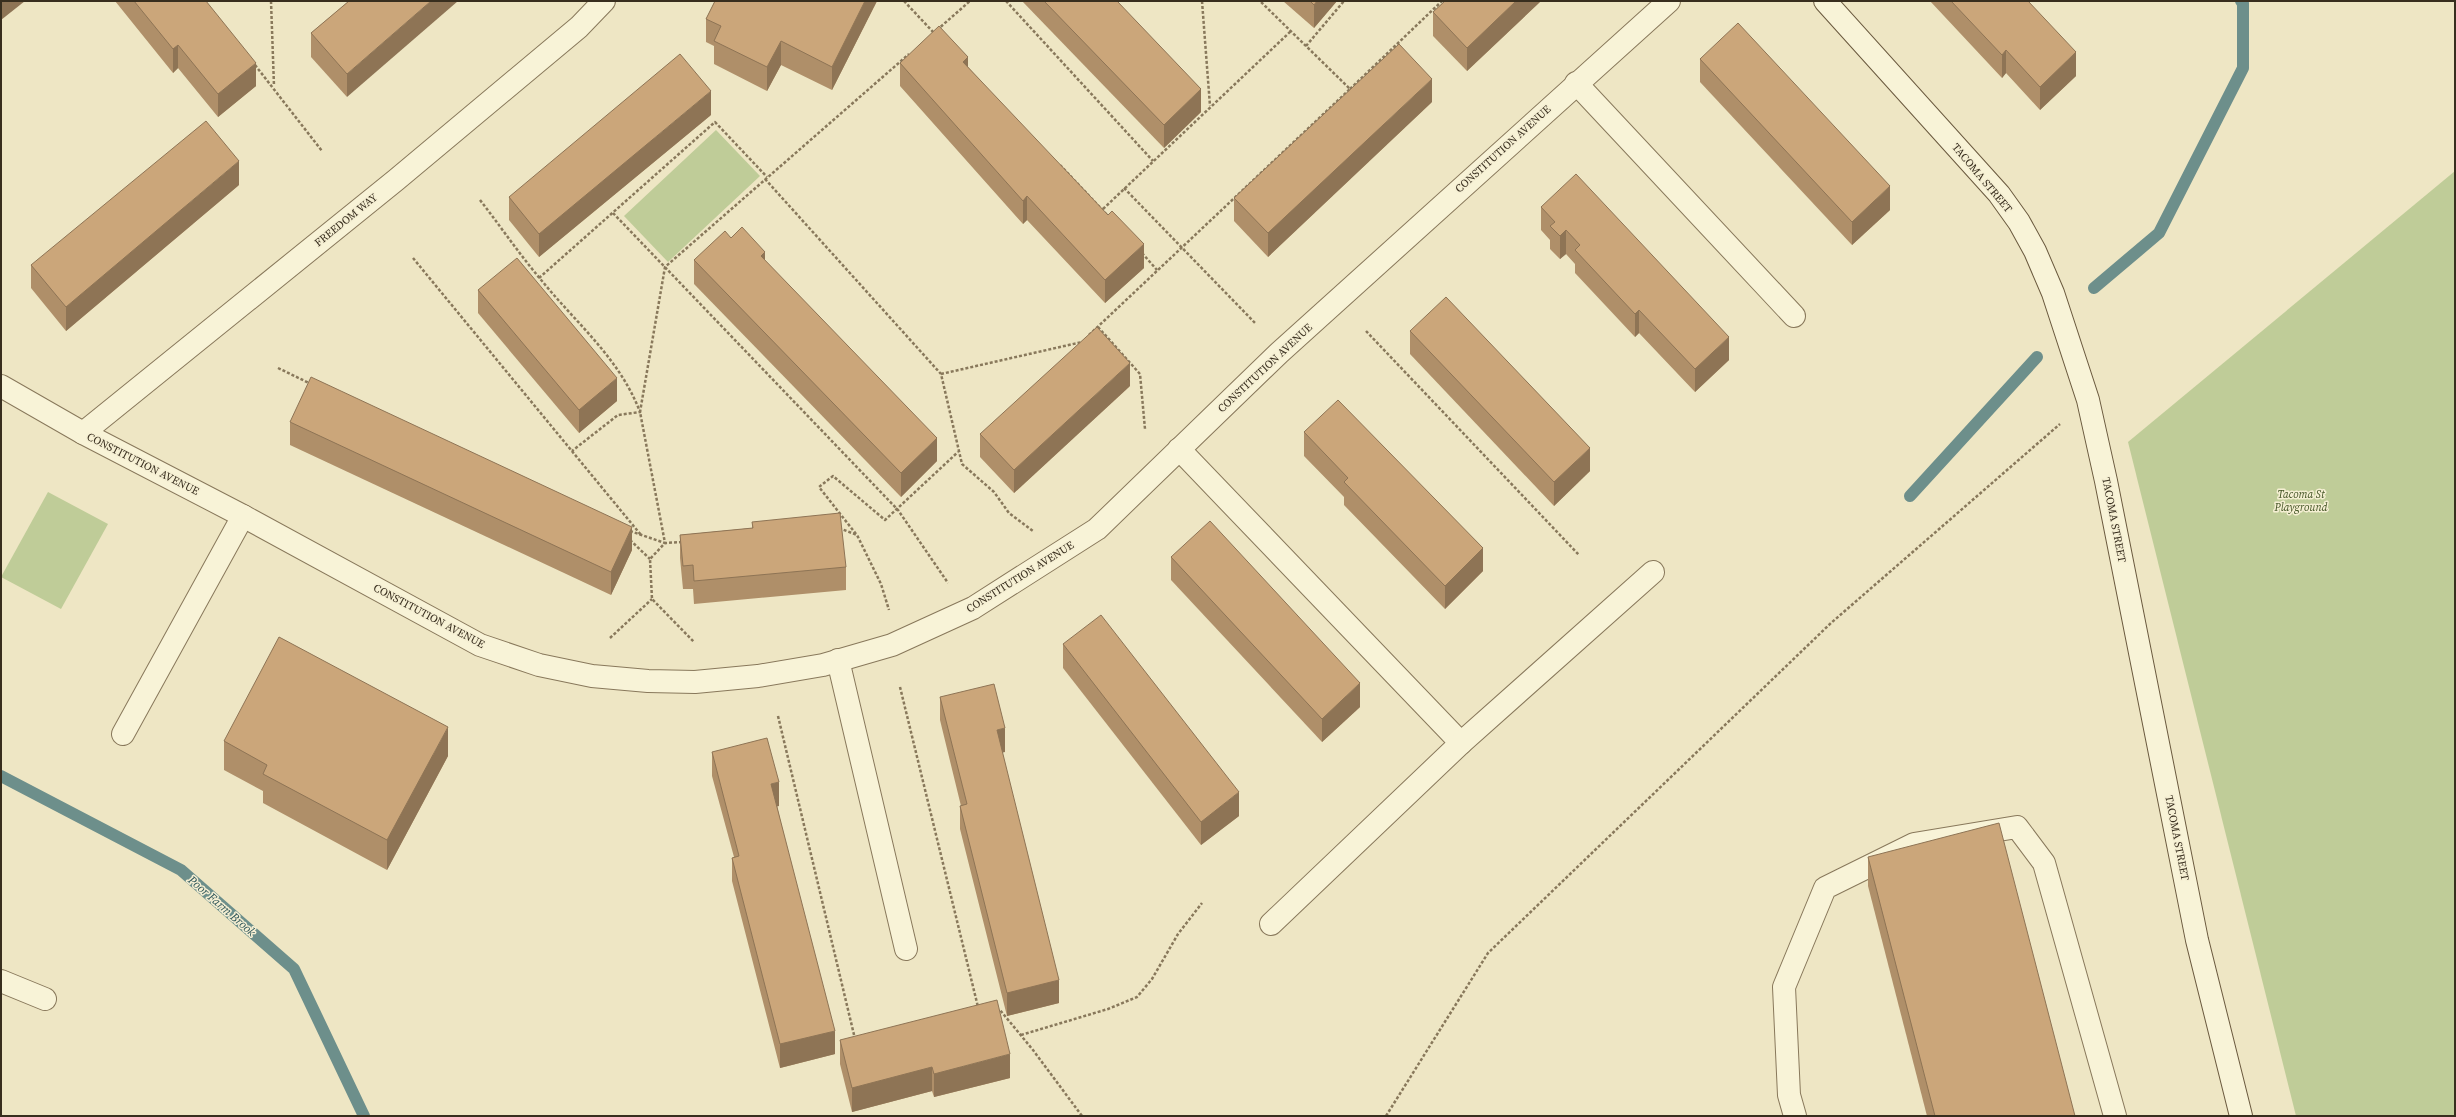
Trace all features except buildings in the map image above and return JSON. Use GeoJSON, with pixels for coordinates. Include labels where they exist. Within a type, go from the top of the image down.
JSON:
{"type":"FeatureCollection","features":[{"type":"Feature","properties":{"kind":"street","name":"FREEDOM WAY"},"geometry":{"type":"LineString","coordinates":[[83,432],[396,180],[579,27],[604,1]]}},
{"type":"Feature","properties":{"kind":"street","name":"CONSTITUTION AVENUE"},"geometry":{"type":"LineString","coordinates":[[1,386],[83,432],[243,516],[480,645],[539,665],[592,676],[695,682],[758,676],[838,660],[892,645],[973,608],[1097,529],[1279,353],[1576,83],[1669,1]]}},
{"type":"Feature","properties":{"kind":"street","name":"TACOMA STREET"},"geometry":{"type":"LineString","coordinates":[[1825,1],[1998,194],[2018,222],[2035,251],[2053,293],[2088,400],[2108,489],[2196,940],[2241,1116]]}},
{"type":"Feature","properties":{"kind":"street"},"geometry":{"type":"LineString","coordinates":[[1576,83],[1794,316]]}},
{"type":"Feature","properties":{"kind":"street"},"geometry":{"type":"LineString","coordinates":[[1179,449],[1461,743]]}},
{"type":"Feature","properties":{"kind":"street"},"geometry":{"type":"LineString","coordinates":[[123,734],[243,516]]}},
{"type":"Feature","properties":{"kind":"street"},"geometry":{"type":"LineString","coordinates":[[1271,924],[1461,743],[1653,572]]}},
{"type":"Feature","properties":{"kind":"street"},"geometry":{"type":"LineString","coordinates":[[838,660],[906,949]]}},
{"type":"Feature","properties":{"kind":"street"},"geometry":{"type":"LineString","coordinates":[[1795,1116],[1789,1095],[1784,987],[1825,888],[1914,844],[2017,827],[2044,863],[2115,1116]]}},
{"type":"Feature","properties":{"kind":"street"},"geometry":{"type":"LineString","coordinates":[[1,981],[45,1000]]}},
{"type":"Feature","properties":{"kind":"path"},"geometry":{"type":"LineString","coordinates":[[271,1],[274,88]]}},
{"type":"Feature","properties":{"kind":"path"},"geometry":{"type":"LineString","coordinates":[[904,1],[939,39]]}},
{"type":"Feature","properties":{"kind":"path"},"geometry":{"type":"LineString","coordinates":[[928,38],[970,1]]}},
{"type":"Feature","properties":{"kind":"path"},"geometry":{"type":"LineString","coordinates":[[1006,1],[1153,161]]}},
{"type":"Feature","properties":{"kind":"path"},"geometry":{"type":"LineString","coordinates":[[1202,1],[1210,107]]}},
{"type":"Feature","properties":{"kind":"path"},"geometry":{"type":"LineString","coordinates":[[1260,1],[1350,89]]}},
{"type":"Feature","properties":{"kind":"path"},"geometry":{"type":"LineString","coordinates":[[1306,46],[1344,1]]}},
{"type":"Feature","properties":{"kind":"path"},"geometry":{"type":"LineString","coordinates":[[941,374],[1081,343],[1181,246],[1442,1]]}},
{"type":"Feature","properties":{"kind":"path"},"geometry":{"type":"LineString","coordinates":[[1103,209],[1291,31]]}},
{"type":"Feature","properties":{"kind":"path"},"geometry":{"type":"LineString","coordinates":[[640,412],[665,268],[766,178],[910,54]]}},
{"type":"Feature","properties":{"kind":"path"},"geometry":{"type":"LineString","coordinates":[[249,59],[274,88],[322,152]]}},
{"type":"Feature","properties":{"kind":"path"},"geometry":{"type":"LineString","coordinates":[[540,278],[715,122],[941,374],[962,464],[994,492],[1009,513],[1034,531]]}},
{"type":"Feature","properties":{"kind":"path"},"geometry":{"type":"LineString","coordinates":[[1059,164],[1113,220]]}},
{"type":"Feature","properties":{"kind":"path"},"geometry":{"type":"LineString","coordinates":[[1124,188],[1256,324]]}},
{"type":"Feature","properties":{"kind":"path"},"geometry":{"type":"LineString","coordinates":[[480,200],[540,278],[597,342],[631,389],[640,412],[665,543]]}},
{"type":"Feature","properties":{"kind":"path"},"geometry":{"type":"LineString","coordinates":[[613,212],[898,510],[948,583]]}},
{"type":"Feature","properties":{"kind":"path"},"geometry":{"type":"LineString","coordinates":[[1137,248],[1157,270]]}},
{"type":"Feature","properties":{"kind":"path"},"geometry":{"type":"LineString","coordinates":[[413,258],[641,534]]}},
{"type":"Feature","properties":{"kind":"path"},"geometry":{"type":"LineString","coordinates":[[1098,327],[1140,374],[1145,429]]}},
{"type":"Feature","properties":{"kind":"path"},"geometry":{"type":"LineString","coordinates":[[1366,330],[1579,555]]}},
{"type":"Feature","properties":{"kind":"path"},"geometry":{"type":"LineString","coordinates":[[278,368],[314,385]]}},
{"type":"Feature","properties":{"kind":"path"},"geometry":{"type":"LineString","coordinates":[[1386,1116],[1488,953],[1831,623],[2088,400]]}},
{"type":"Feature","properties":{"kind":"path"},"geometry":{"type":"LineString","coordinates":[[572,451],[618,415],[640,412]]}},
{"type":"Feature","properties":{"kind":"path"},"geometry":{"type":"LineString","coordinates":[[890,610],[881,584],[857,535],[819,487],[833,476],[885,520],[898,510],[959,452]]}},
{"type":"Feature","properties":{"kind":"path"},"geometry":{"type":"LineString","coordinates":[[833,526],[857,535]]}},
{"type":"Feature","properties":{"kind":"path"},"geometry":{"type":"LineString","coordinates":[[623,528],[665,543],[688,541]]}},
{"type":"Feature","properties":{"kind":"path"},"geometry":{"type":"LineString","coordinates":[[628,537],[650,559],[652,599],[694,642]]}},
{"type":"Feature","properties":{"kind":"path"},"geometry":{"type":"LineString","coordinates":[[650,559],[665,543]]}},
{"type":"Feature","properties":{"kind":"path"},"geometry":{"type":"LineString","coordinates":[[610,638],[652,599]]}},
{"type":"Feature","properties":{"kind":"path"},"geometry":{"type":"LineString","coordinates":[[900,687],[979,1013]]}},
{"type":"Feature","properties":{"kind":"path"},"geometry":{"type":"LineString","coordinates":[[778,716],[856,1043]]}},
{"type":"Feature","properties":{"kind":"path"},"geometry":{"type":"LineString","coordinates":[[1021,1035],[1108,1009],[1137,997],[1152,979],[1178,934],[1202,903]]}},
{"type":"Feature","properties":{"kind":"path"},"geometry":{"type":"LineString","coordinates":[[993,1011],[1000,1010],[1021,1035],[1082,1116]]}},
{"type":"Feature","properties":{"kind":"green space"},"geometry":{"type":"Polygon","coordinates":[[[716,130],[760,176],[668,262],[624,216],[716,130]]]}},
{"type":"Feature","properties":{"kind":"green space","name":"Tacoma St Playground"},"geometry":{"type":"Polygon","coordinates":[[[2455,171],[2455,1116],[2296,1116],[2128,442],[2455,171]]]}},
{"type":"Feature","properties":{"kind":"green space"},"geometry":{"type":"Polygon","coordinates":[[[48,492],[108,524],[61,609],[1,577],[48,492]]]}},
{"type":"Feature","properties":{"kind":"waterway"},"geometry":{"type":"LineString","coordinates":[[2094,288],[2159,233],[2243,68],[2243,3],[2241,1]]}},
{"type":"Feature","properties":{"kind":"waterway"},"geometry":{"type":"LineString","coordinates":[[1910,496],[2037,357]]}},
{"type":"Feature","properties":{"kind":"waterway","name":"Poor Farm Brook"},"geometry":{"type":"LineString","coordinates":[[1,776],[181,870],[294,969],[364,1116]]}}]}
